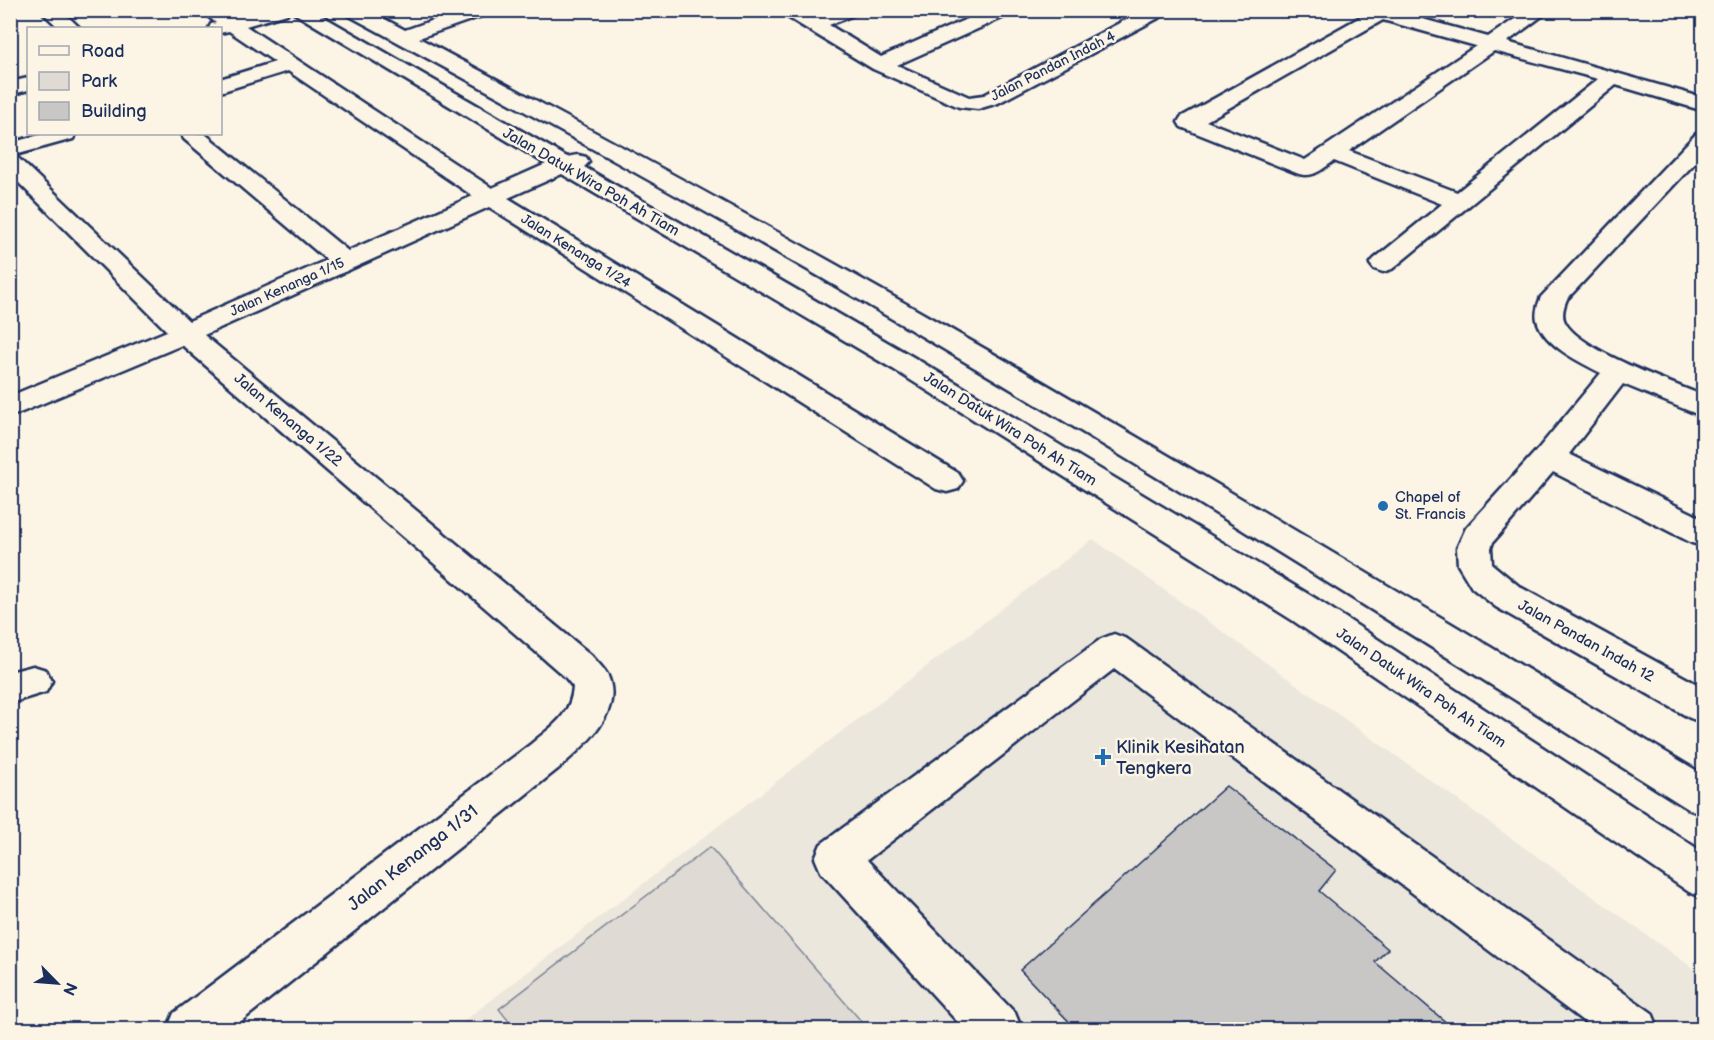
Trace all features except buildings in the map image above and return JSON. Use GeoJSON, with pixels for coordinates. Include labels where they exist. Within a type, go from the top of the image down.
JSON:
{"type":"FeatureCollection","features":[{"type":"Feature","properties":{"kind":"street"},"geometry":{"type":"LineString","coordinates":[[49,10],[69,27]]}},
{"type":"Feature","properties":{"kind":"street","name":"Jalan Kenanga 1/24"},"geometry":{"type":"LineString","coordinates":[[210,10],[225,27],[291,64],[490,197],[947,481]]}},
{"type":"Feature","properties":{"kind":"street"},"geometry":{"type":"LineString","coordinates":[[225,27],[280,10]]}},
{"type":"Feature","properties":{"kind":"street","name":"Jalan Datuk Wira Poh Ah Tiam"},"geometry":{"type":"LineString","coordinates":[[298,10],[903,363],[1305,610],[1704,878]]}},
{"type":"Feature","properties":{"kind":"street"},"geometry":{"type":"LineString","coordinates":[[340,10],[359,14],[476,76],[656,173],[892,307],[1338,572],[1704,797]]}},
{"type":"Feature","properties":{"kind":"street"},"geometry":{"type":"LineString","coordinates":[[403,37],[481,10]]}},
{"type":"Feature","properties":{"kind":"street"},"geometry":{"type":"LineString","coordinates":[[785,10],[814,24],[880,64],[1004,10]]}},
{"type":"Feature","properties":{"kind":"street"},"geometry":{"type":"LineString","coordinates":[[814,24],[849,10]]}},
{"type":"Feature","properties":{"kind":"street","name":"Jalan Pandan Indah 4"},"geometry":{"type":"LineString","coordinates":[[880,64],[966,103],[978,103],[992,99],[1159,10]]}},
{"type":"Feature","properties":{"kind":"street"},"geometry":{"type":"LineString","coordinates":[[1541,10],[1494,44],[1307,169],[1189,122],[1373,12],[1494,44],[1613,77],[1704,105]]}},
{"type":"Feature","properties":{"kind":"street"},"geometry":{"type":"LineString","coordinates":[[222,85],[291,64]]}},
{"type":"Feature","properties":{"kind":"street"},"geometry":{"type":"LineString","coordinates":[[476,76],[510,102],[563,134],[573,143],[574,152],[563,165]]}},
{"type":"Feature","properties":{"kind":"street"},"geometry":{"type":"LineString","coordinates":[[1383,264],[1613,77]]}},
{"type":"Feature","properties":{"kind":"street"},"geometry":{"type":"LineString","coordinates":[[10,89],[27,84]]}},
{"type":"Feature","properties":{"kind":"street"},"geometry":{"type":"LineString","coordinates":[[10,150],[62,135]]}},
{"type":"Feature","properties":{"kind":"street"},"geometry":{"type":"LineString","coordinates":[[193,135],[345,262]]}},
{"type":"Feature","properties":{"kind":"street"},"geometry":{"type":"LineString","coordinates":[[1704,139],[1554,297],[1549,309],[1551,323],[1563,338],[1583,352],[1704,407]]}},
{"type":"Feature","properties":{"kind":"street"},"geometry":{"type":"LineString","coordinates":[[1331,152],[1460,202]]}},
{"type":"Feature","properties":{"kind":"street","name":"Jalan Kenanga 1/15"},"geometry":{"type":"LineString","coordinates":[[10,406],[185,333],[563,165],[588,159],[610,160],[656,173]]}},
{"type":"Feature","properties":{"kind":"street","name":"Jalan Kenanga 1/22"},"geometry":{"type":"LineString","coordinates":[[10,161],[185,333],[578,666]]}},
{"type":"Feature","properties":{"kind":"street"},"geometry":{"type":"LineString","coordinates":[[1620,370],[1549,457],[1704,534]]}},
{"type":"Feature","properties":{"kind":"street","name":"Jalan Pandan Indah 12"},"geometry":{"type":"LineString","coordinates":[[1549,457],[1478,537],[1472,552],[1474,567],[1488,582],[1508,597],[1704,707]]}},
{"type":"Feature","properties":{"kind":"street"},"geometry":{"type":"LineString","coordinates":[[1305,610],[1338,572]]}},
{"type":"Feature","properties":{"kind":"street"},"geometry":{"type":"LineString","coordinates":[[998,1029],[836,858],[1114,649],[1635,1029]]}},
{"type":"Feature","properties":{"kind":"street","name":"Jalan Kenanga 1/31"},"geometry":{"type":"LineString","coordinates":[[191,1029],[545,756],[574,731],[591,705],[592,684],[578,666]]}},
{"type":"Feature","properties":{"kind":"shaded area","name":"Klinik Kesihatan Tengkera"},"geometry":{"type":"Polygon","coordinates":[[[1093,539],[1704,976],[1703,1030],[452,1030],[1093,539]]]}},
{"type":"Feature","properties":{"kind":"green space"},"geometry":{"type":"Polygon","coordinates":[[[710,847],[868,1029],[515,1029],[499,1009],[710,847]]]}},
{"type":"Feature","properties":{"kind":"place","name":"Chapel of St. Francis"},"geometry":{"type":"Point","coordinates":[1383,506]}},
{"type":"Feature","properties":{"kind":"place","name":"Klinik Kesihatan Tengkera"},"geometry":{"type":"Point","coordinates":[1103,757]}}]}
